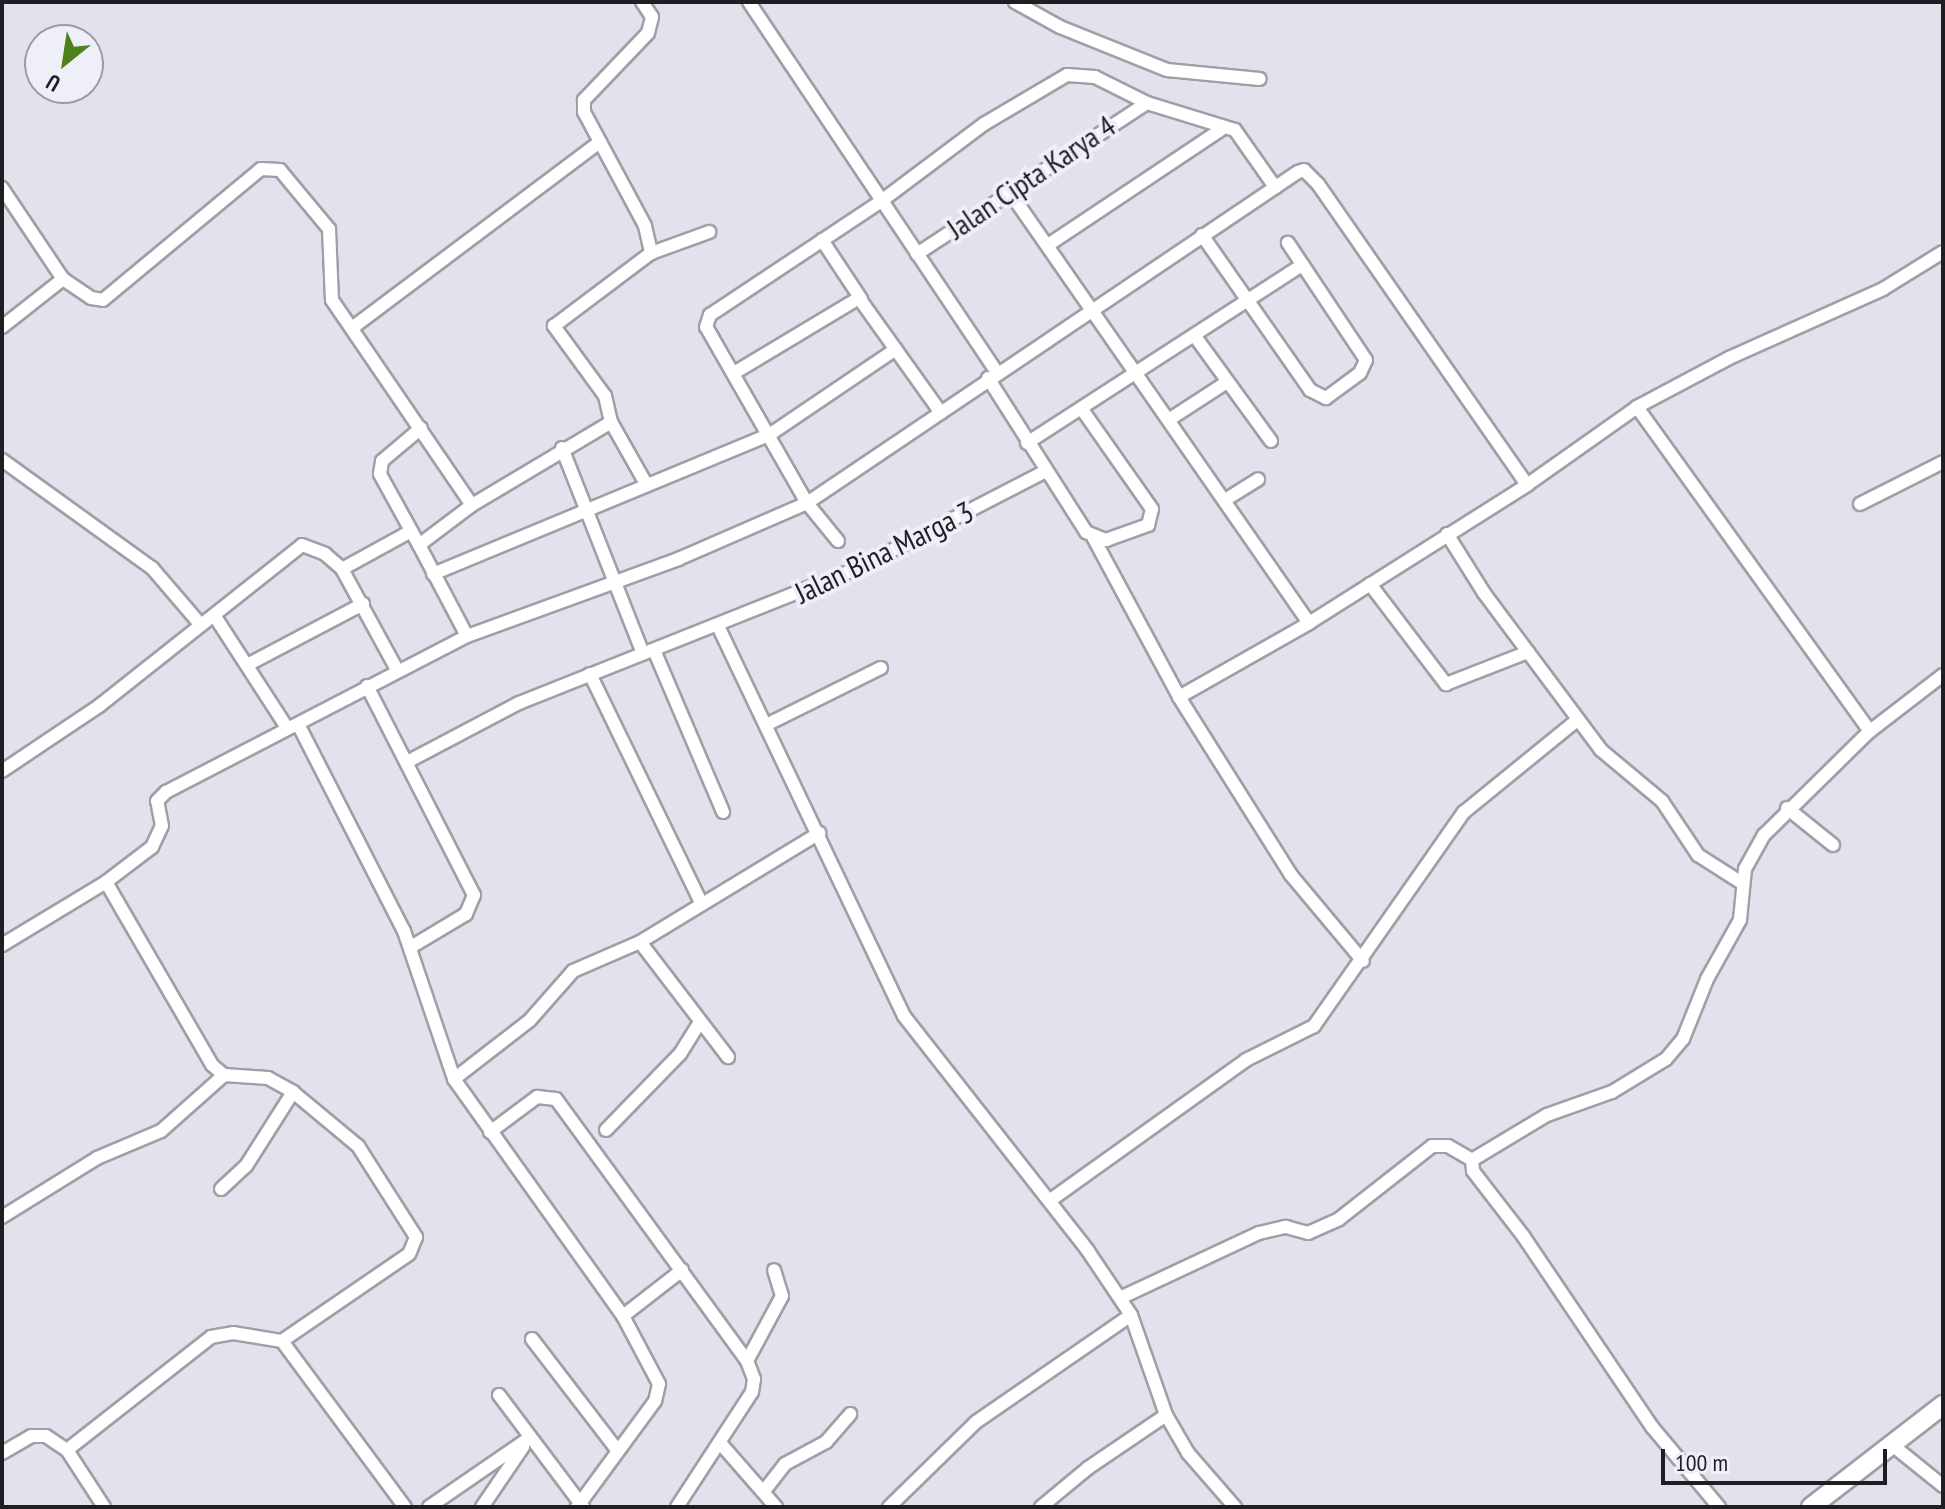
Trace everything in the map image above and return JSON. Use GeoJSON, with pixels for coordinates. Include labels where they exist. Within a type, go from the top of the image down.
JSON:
{"type":"FeatureCollection","features":[{"type":"Feature","properties":{"kind":"street"},"geometry":{"type":"LineString","coordinates":[[642,2],[652,17],[648,33],[584,100],[600,142],[645,226],[651,253]]}},
{"type":"Feature","properties":{"kind":"street"},"geometry":{"type":"LineString","coordinates":[[749,2],[917,254],[993,376],[1027,443],[1093,537],[1179,697],[1291,875],[1363,961]]}},
{"type":"Feature","properties":{"kind":"street"},"geometry":{"type":"LineString","coordinates":[[1015,2],[1060,27],[1167,70],[1260,79]]}},
{"type":"Feature","properties":{"kind":"street"},"geometry":{"type":"LineString","coordinates":[[838,541],[807,503],[706,321],[880,202],[984,124],[1067,75],[1095,77],[1147,103],[1240,133],[1275,187]]}},
{"type":"Feature","properties":{"kind":"street","name":"Jalan Cipta Karya 4"},"geometry":{"type":"LineString","coordinates":[[917,254],[1147,103]]}},
{"type":"Feature","properties":{"kind":"street"},"geometry":{"type":"LineString","coordinates":[[1048,245],[1222,129]]}},
{"type":"Feature","properties":{"kind":"street"},"geometry":{"type":"LineString","coordinates":[[352,328],[600,142]]}},
{"type":"Feature","properties":{"kind":"street"},"geometry":{"type":"LineString","coordinates":[[2,188],[63,279],[91,298],[103,300],[239,185],[269,168],[290,177],[329,229],[334,260],[329,287],[352,328],[472,505]]}},
{"type":"Feature","properties":{"kind":"street"},"geometry":{"type":"LineString","coordinates":[[2,945],[106,882],[157,843],[162,826],[156,804],[162,794],[467,636],[615,581],[807,503],[1298,172],[1310,174],[1527,485]]}},
{"type":"Feature","properties":{"kind":"street"},"geometry":{"type":"LineString","coordinates":[[1009,191],[1309,623]]}},
{"type":"Feature","properties":{"kind":"street"},"geometry":{"type":"LineString","coordinates":[[645,482],[611,422],[605,396],[554,326],[651,253],[709,232]]}},
{"type":"Feature","properties":{"kind":"street"},"geometry":{"type":"LineString","coordinates":[[1202,235],[1310,390],[1322,398],[1331,395],[1360,373],[1366,360],[1288,243]]}},
{"type":"Feature","properties":{"kind":"street"},"geometry":{"type":"LineString","coordinates":[[822,240],[941,413]]}},
{"type":"Feature","properties":{"kind":"street"},"geometry":{"type":"LineString","coordinates":[[1179,697],[1309,623],[1527,485],[1637,407],[1729,358],[1883,289],[1943,252]]}},
{"type":"Feature","properties":{"kind":"street"},"geometry":{"type":"LineString","coordinates":[[1027,443],[1302,265]]}},
{"type":"Feature","properties":{"kind":"street"},"geometry":{"type":"LineString","coordinates":[[2,327],[63,279]]}},
{"type":"Feature","properties":{"kind":"street"},"geometry":{"type":"LineString","coordinates":[[734,373],[861,299]]}},
{"type":"Feature","properties":{"kind":"street"},"geometry":{"type":"LineString","coordinates":[[1194,335],[1271,441]]}},
{"type":"Feature","properties":{"kind":"street"},"geometry":{"type":"LineString","coordinates":[[433,574],[590,509],[645,482],[769,435],[896,349]]}},
{"type":"Feature","properties":{"kind":"street"},"geometry":{"type":"LineString","coordinates":[[1170,419],[1227,382]]}},
{"type":"Feature","properties":{"kind":"street"},"geometry":{"type":"LineString","coordinates":[[1637,407],[1870,731]]}},
{"type":"Feature","properties":{"kind":"street"},"geometry":{"type":"LineString","coordinates":[[1081,408],[1153,515],[1148,525],[1106,540],[1093,537]]}},
{"type":"Feature","properties":{"kind":"street"},"geometry":{"type":"LineString","coordinates":[[419,545],[472,505],[562,448],[611,422]]}},
{"type":"Feature","properties":{"kind":"street"},"geometry":{"type":"LineString","coordinates":[[421,428],[380,467],[467,636]]}},
{"type":"Feature","properties":{"kind":"street"},"geometry":{"type":"LineString","coordinates":[[562,448],[590,509],[615,581],[723,812]]}},
{"type":"Feature","properties":{"kind":"street"},"geometry":{"type":"LineString","coordinates":[[2,460],[152,568],[200,624]]}},
{"type":"Feature","properties":{"kind":"street"},"geometry":{"type":"LineString","coordinates":[[1860,504],[1943,462]]}},
{"type":"Feature","properties":{"kind":"street","name":"Jalan Bina Marga 3"},"geometry":{"type":"LineString","coordinates":[[407,762],[494,714],[856,569],[1046,471]]}},
{"type":"Feature","properties":{"kind":"street"},"geometry":{"type":"LineString","coordinates":[[1225,500],[1258,479]]}},
{"type":"Feature","properties":{"kind":"street"},"geometry":{"type":"LineString","coordinates":[[342,569],[411,531]]}},
{"type":"Feature","properties":{"kind":"street"},"geometry":{"type":"LineString","coordinates":[[1447,534],[1576,721],[1601,750],[1662,801],[1698,855],[1742,883]]}},
{"type":"Feature","properties":{"kind":"street"},"geometry":{"type":"LineString","coordinates":[[2,771],[99,706],[302,545],[325,554],[342,569],[397,670]]}},
{"type":"Feature","properties":{"kind":"street"},"geometry":{"type":"LineString","coordinates":[[1370,584],[1446,684],[1528,652]]}},
{"type":"Feature","properties":{"kind":"street"},"geometry":{"type":"LineString","coordinates":[[249,664],[363,604]]}},
{"type":"Feature","properties":{"kind":"street"},"geometry":{"type":"LineString","coordinates":[[214,615],[293,726],[411,947],[454,1079],[623,1316],[659,1392],[580,1506],[528,1439],[499,1395]]}},
{"type":"Feature","properties":{"kind":"street"},"geometry":{"type":"LineString","coordinates":[[718,626],[768,724],[904,1016],[1052,1199],[1120,1298],[1131,1315],[1166,1415],[1188,1453],[1235,1507]]}},
{"type":"Feature","properties":{"kind":"street"},"geometry":{"type":"LineString","coordinates":[[768,724],[881,668]]}},
{"type":"Feature","properties":{"kind":"street"},"geometry":{"type":"LineString","coordinates":[[590,674],[701,903]]}},
{"type":"Feature","properties":{"kind":"street"},"geometry":{"type":"LineString","coordinates":[[1472,1160],[1547,1115],[1612,1092],[1666,1059],[1683,1039],[1707,979],[1740,920],[1742,883],[1753,854],[1787,808],[1870,731],[1943,675]]}},
{"type":"Feature","properties":{"kind":"street"},"geometry":{"type":"LineString","coordinates":[[367,686],[474,903],[466,914],[411,947]]}},
{"type":"Feature","properties":{"kind":"street"},"geometry":{"type":"LineString","coordinates":[[1052,1199],[1246,1060],[1314,1026],[1363,961],[1464,812],[1576,721]]}},
{"type":"Feature","properties":{"kind":"street"},"geometry":{"type":"LineString","coordinates":[[1787,808],[1833,845]]}},
{"type":"Feature","properties":{"kind":"street"},"geometry":{"type":"LineString","coordinates":[[454,1079],[530,1020],[573,971],[640,942],[819,833]]}},
{"type":"Feature","properties":{"kind":"street"},"geometry":{"type":"LineString","coordinates":[[67,1450],[211,1337],[233,1333],[282,1341],[409,1254],[416,1237],[358,1146],[293,1092],[268,1078],[224,1075],[204,1055],[106,882]]}},
{"type":"Feature","properties":{"kind":"street"},"geometry":{"type":"LineString","coordinates":[[640,942],[728,1057]]}},
{"type":"Feature","properties":{"kind":"street"},"geometry":{"type":"LineString","coordinates":[[606,1130],[680,1054],[700,1022]]}},
{"type":"Feature","properties":{"kind":"street"},"geometry":{"type":"LineString","coordinates":[[2,1217],[97,1158],[161,1131],[224,1075]]}},
{"type":"Feature","properties":{"kind":"street"},"geometry":{"type":"LineString","coordinates":[[221,1189],[242,1171],[293,1092]]}},
{"type":"Feature","properties":{"kind":"street"},"geometry":{"type":"LineString","coordinates":[[490,1132],[537,1097],[556,1099],[747,1361],[754,1379],[752,1392],[721,1444],[677,1507]]}},
{"type":"Feature","properties":{"kind":"street"},"geometry":{"type":"LineString","coordinates":[[1120,1298],[1259,1233],[1286,1227],[1308,1233],[1339,1219],[1432,1146],[1448,1146],[1472,1160]]}},
{"type":"Feature","properties":{"kind":"street"},"geometry":{"type":"LineString","coordinates":[[1472,1160],[1473,1171],[1524,1237],[1652,1427],[1719,1507]]}},
{"type":"Feature","properties":{"kind":"street"},"geometry":{"type":"LineString","coordinates":[[623,1316],[682,1270]]}},
{"type":"Feature","properties":{"kind":"street"},"geometry":{"type":"LineString","coordinates":[[747,1361],[782,1296],[774,1270]]}},
{"type":"Feature","properties":{"kind":"street"},"geometry":{"type":"LineString","coordinates":[[895,1505],[976,1422],[1131,1315]]}},
{"type":"Feature","properties":{"kind":"street"},"geometry":{"type":"LineString","coordinates":[[532,1339],[618,1451]]}},
{"type":"Feature","properties":{"kind":"street"},"geometry":{"type":"LineString","coordinates":[[282,1341],[405,1507]]}},
{"type":"Feature","properties":{"kind":"street"},"geometry":{"type":"LineString","coordinates":[[1811,1507],[1943,1405]]}},
{"type":"Feature","properties":{"kind":"street"},"geometry":{"type":"LineString","coordinates":[[764,1491],[785,1464],[826,1442],[850,1414]]}},
{"type":"Feature","properties":{"kind":"street"},"geometry":{"type":"LineString","coordinates":[[1041,1507],[1088,1468],[1166,1415]]}},
{"type":"Feature","properties":{"kind":"street"},"geometry":{"type":"LineString","coordinates":[[2,1453],[38,1434],[67,1450],[104,1507]]}},
{"type":"Feature","properties":{"kind":"street"},"geometry":{"type":"LineString","coordinates":[[429,1507],[528,1439]]}},
{"type":"Feature","properties":{"kind":"street"},"geometry":{"type":"LineString","coordinates":[[482,1507],[528,1439]]}},
{"type":"Feature","properties":{"kind":"street"},"geometry":{"type":"LineString","coordinates":[[721,1444],[776,1507]]}},
{"type":"Feature","properties":{"kind":"street"},"geometry":{"type":"LineString","coordinates":[[1891,1444],[1943,1486]]}}]}
